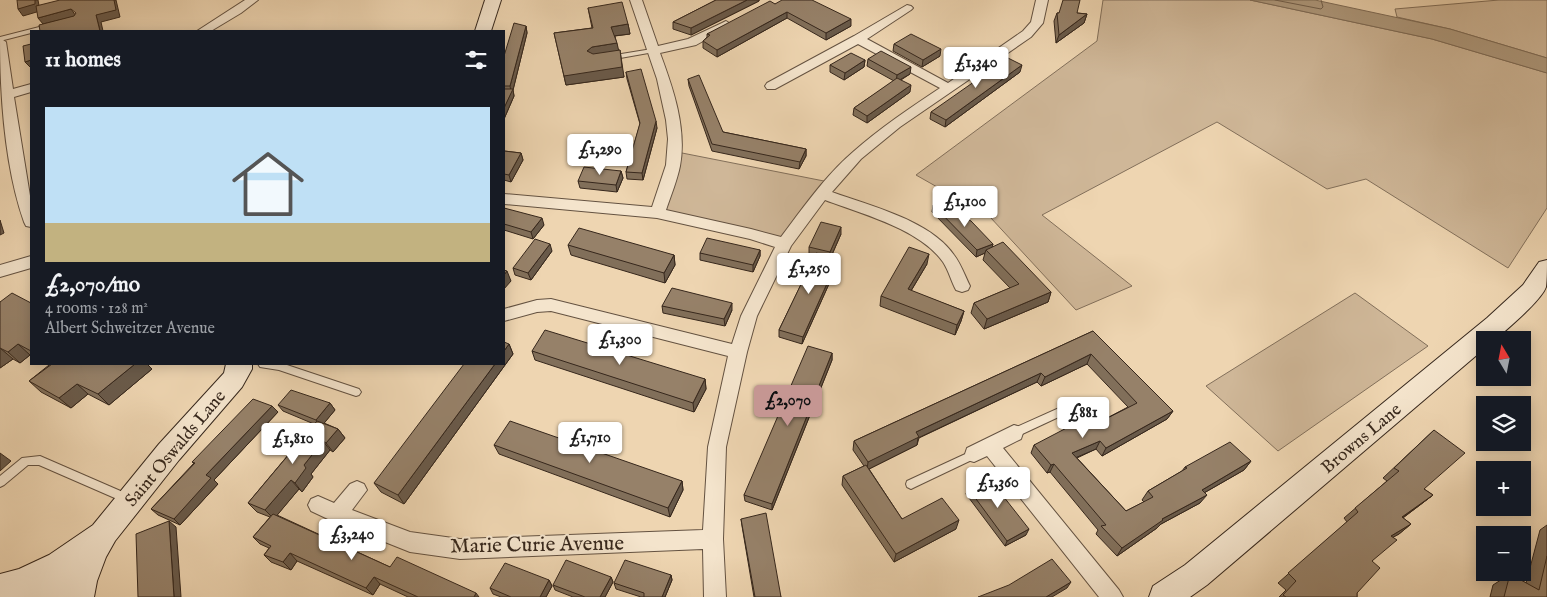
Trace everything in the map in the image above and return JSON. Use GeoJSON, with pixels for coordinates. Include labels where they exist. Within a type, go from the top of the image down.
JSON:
{"type":"FeatureCollection","features":[{"type":"Feature","properties":{"kind":"street"},"geometry":{"type":"LineString","coordinates":[[205,30],[224,20],[252,0]]}},
{"type":"Feature","properties":{"kind":"street"},"geometry":{"type":"LineString","coordinates":[[483,30],[493,0]]}},
{"type":"Feature","properties":{"kind":"street"},"geometry":{"type":"LineString","coordinates":[[636,0],[672,112],[675,133],[674,160],[657,213]]}},
{"type":"Feature","properties":{"kind":"street"},"geometry":{"type":"LineString","coordinates":[[715,597],[713,539],[717,446],[738,352],[749,316],[784,244],[822,194],[856,156],[894,124],[1027,34],[1036,23],[1042,0]]}},
{"type":"Feature","properties":{"kind":"street"},"geometry":{"type":"LineString","coordinates":[[771,86],[858,39],[907,8]]}},
{"type":"Feature","properties":{"kind":"street"},"geometry":{"type":"LineString","coordinates":[[652,51],[692,42],[740,18]]}},
{"type":"Feature","properties":{"kind":"street"},"geometry":{"type":"LineString","coordinates":[[858,39],[949,88]]}},
{"type":"Feature","properties":{"kind":"street"},"geometry":{"type":"LineString","coordinates":[[0,43],[15,156],[22,197],[30,219]]}},
{"type":"Feature","properties":{"kind":"street"},"geometry":{"type":"LineString","coordinates":[[8,95],[30,88]]}},
{"type":"Feature","properties":{"kind":"street"},"geometry":{"type":"LineString","coordinates":[[0,161],[15,156]]}},
{"type":"Feature","properties":{"kind":"street"},"geometry":{"type":"LineString","coordinates":[[822,194],[890,220],[930,241],[951,262],[962,286]]}},
{"type":"Feature","properties":{"kind":"street"},"geometry":{"type":"LineString","coordinates":[[505,199],[657,213],[751,234],[784,244]]}},
{"type":"Feature","properties":{"kind":"street"},"geometry":{"type":"LineString","coordinates":[[0,271],[30,262]]}},
{"type":"Feature","properties":{"kind":"street","name":"Browns Lane"},"geometry":{"type":"LineString","coordinates":[[1164,597],[1203,569],[1496,325],[1531,291],[1547,268]]}},
{"type":"Feature","properties":{"kind":"street"},"geometry":{"type":"LineString","coordinates":[[505,315],[537,306],[551,305],[738,352]]}},
{"type":"Feature","properties":{"kind":"street","name":"Saint Oswalds Lane"},"geometry":{"type":"LineString","coordinates":[[79,597],[92,550],[105,531],[169,452],[233,380],[239,365]]}},
{"type":"Feature","properties":{"kind":"street"},"geometry":{"type":"LineString","coordinates":[[1014,432],[982,450],[1112,597]]}},
{"type":"Feature","properties":{"kind":"street"},"geometry":{"type":"LineString","coordinates":[[337,514],[356,490]]}},
{"type":"Feature","properties":{"kind":"street","name":"Marie Curie Avenue"},"geometry":{"type":"LineString","coordinates":[[318,505],[368,527],[410,542],[460,549],[713,539]]}},
{"type":"Feature","properties":{"kind":"street","name":"Saint Oswalds Lane"},"geometry":{"type":"LineString","coordinates":[[14,585],[60,565],[105,531]]}},
{"type":"Feature","properties":{"kind":"street"},"geometry":{"type":"LineString","coordinates":[[14,585],[56,584],[71,592],[74,597]]}},
{"type":"Feature","properties":{"kind":"lane"},"geometry":{"type":"LineString","coordinates":[[36,30],[58,25]]}},
{"type":"Feature","properties":{"kind":"lane"},"geometry":{"type":"LineString","coordinates":[[0,43],[30,32]]}},
{"type":"Feature","properties":{"kind":"lane"},"geometry":{"type":"LineString","coordinates":[[604,59],[652,51]]}},
{"type":"Feature","properties":{"kind":"lane"},"geometry":{"type":"LineString","coordinates":[[271,365],[356,392]]}},
{"type":"Feature","properties":{"kind":"lane"},"geometry":{"type":"LineString","coordinates":[[1014,432],[1077,404]]}},
{"type":"Feature","properties":{"kind":"lane"},"geometry":{"type":"LineString","coordinates":[[911,484],[982,450]]}},
{"type":"Feature","properties":{"kind":"lane"},"geometry":{"type":"LineString","coordinates":[[0,482],[26,461],[40,460],[130,500]]}},
{"type":"Feature","properties":{"kind":"shaded area"},"geometry":{"type":"Polygon","coordinates":[[[1103,0],[1250,0],[1432,39],[1547,73],[1547,208],[1508,268],[1366,179],[1327,189],[1217,122],[1042,215],[1132,286],[1076,310],[990,217],[916,175],[1097,41],[1103,0]]]}},
{"type":"Feature","properties":{"kind":"shaded area"},"geometry":{"type":"Polygon","coordinates":[[[1499,0],[1547,0],[1547,58],[1450,29],[1397,17],[1395,9],[1499,0]]]}},
{"type":"Feature","properties":{"kind":"shaded area"},"geometry":{"type":"Polygon","coordinates":[[[677,152],[829,182],[783,241],[663,211],[677,152]]]}},
{"type":"Feature","properties":{"kind":"shaded area"},"geometry":{"type":"Polygon","coordinates":[[[1355,293],[1428,346],[1278,451],[1206,386],[1355,293]]]}},
{"type":"Feature","properties":{"kind":"water"},"geometry":{"type":"Polygon","coordinates":[[[1250,0],[1315,0],[1450,29],[1547,58],[1547,73],[1432,39],[1250,0]]]}},
{"type":"Feature","properties":{"kind":"building"},"geometry":{"type":"Polygon","coordinates":[[[17,0],[35,0],[35,4],[18,9],[17,0]]]}},
{"type":"Feature","properties":{"kind":"building"},"geometry":{"type":"Polygon","coordinates":[[[60,0],[114,0],[116,10],[96,15],[100,30],[40,30],[39,25],[74,16],[76,13],[71,9],[38,18],[36,6],[60,0]]]}},
{"type":"Feature","properties":{"kind":"building"},"geometry":{"type":"Polygon","coordinates":[[[716,0],[747,0],[691,28],[673,22],[716,0]]]}},
{"type":"Feature","properties":{"kind":"building"},"geometry":{"type":"Polygon","coordinates":[[[782,0],[812,0],[851,19],[826,33],[787,12],[717,50],[703,41],[710,35],[707,34],[770,1],[775,4],[782,0]]]}},
{"type":"Feature","properties":{"kind":"building"},"geometry":{"type":"Polygon","coordinates":[[[1063,0],[1080,0],[1077,13],[1087,14],[1059,35],[1057,13],[1059,13],[1063,0]]]}},
{"type":"Feature","properties":{"kind":"building"},"geometry":{"type":"Polygon","coordinates":[[[622,2],[628,24],[611,27],[617,43],[592,47],[587,51],[593,54],[620,50],[622,67],[564,76],[554,33],[593,28],[588,8],[622,2]]]}},
{"type":"Feature","properties":{"kind":"building"},"geometry":{"type":"Polygon","coordinates":[[[514,23],[526,26],[510,86],[505,86],[505,53],[514,23]]]}},
{"type":"Feature","properties":{"kind":"building"},"geometry":{"type":"Polygon","coordinates":[[[911,34],[941,49],[923,60],[894,44],[911,34]]]}},
{"type":"Feature","properties":{"kind":"building"},"geometry":{"type":"Polygon","coordinates":[[[30,44],[30,60],[25,62],[23,46],[30,44]]]}},
{"type":"Feature","properties":{"kind":"building"},"geometry":{"type":"Polygon","coordinates":[[[881,51],[911,67],[897,75],[868,59],[881,51]]]}},
{"type":"Feature","properties":{"kind":"building"},"geometry":{"type":"Polygon","coordinates":[[[851,53],[865,60],[845,73],[830,65],[851,53]]]}},
{"type":"Feature","properties":{"kind":"building"},"geometry":{"type":"Polygon","coordinates":[[[1008,58],[1022,65],[946,120],[931,112],[1008,58]]]}},
{"type":"Feature","properties":{"kind":"building"},"geometry":{"type":"Polygon","coordinates":[[[641,69],[656,121],[642,173],[626,172],[640,123],[626,72],[641,69]]]}},
{"type":"Feature","properties":{"kind":"building"},"geometry":{"type":"Polygon","coordinates":[[[699,75],[723,132],[806,149],[800,162],[712,144],[688,79],[699,75]]]}},
{"type":"Feature","properties":{"kind":"building"},"geometry":{"type":"Polygon","coordinates":[[[897,78],[911,85],[867,116],[854,108],[897,78]]]}},
{"type":"Feature","properties":{"kind":"building"},"geometry":{"type":"Polygon","coordinates":[[[505,89],[513,89],[505,106],[505,89]]]}},
{"type":"Feature","properties":{"kind":"building"},"geometry":{"type":"Polygon","coordinates":[[[505,151],[521,153],[509,175],[505,174],[505,151]]]}},
{"type":"Feature","properties":{"kind":"building"},"geometry":{"type":"Polygon","coordinates":[[[584,167],[621,171],[616,185],[578,181],[584,167]]]}},
{"type":"Feature","properties":{"kind":"building"},"geometry":{"type":"Polygon","coordinates":[[[936,202],[971,221],[993,244],[977,250],[933,205],[936,202]]]}},
{"type":"Feature","properties":{"kind":"building"},"geometry":{"type":"Polygon","coordinates":[[[505,208],[542,218],[531,232],[505,224],[505,208]]]}},
{"type":"Feature","properties":{"kind":"building"},"geometry":{"type":"Polygon","coordinates":[[[821,222],[841,227],[830,252],[809,247],[821,222]]]}},
{"type":"Feature","properties":{"kind":"building"},"geometry":{"type":"Polygon","coordinates":[[[579,228],[674,255],[664,273],[568,245],[579,228]]]}},
{"type":"Feature","properties":{"kind":"building"},"geometry":{"type":"Polygon","coordinates":[[[707,238],[760,250],[753,265],[700,253],[707,238]]]}},
{"type":"Feature","properties":{"kind":"building"},"geometry":{"type":"Polygon","coordinates":[[[535,239],[550,244],[528,273],[513,268],[535,239]]]}},
{"type":"Feature","properties":{"kind":"building"},"geometry":{"type":"Polygon","coordinates":[[[1003,242],[1051,292],[987,319],[974,303],[1019,284],[986,250],[1003,242]]]}},
{"type":"Feature","properties":{"kind":"building"},"geometry":{"type":"Polygon","coordinates":[[[909,247],[929,254],[908,289],[964,311],[957,325],[881,296],[909,247]]]}},
{"type":"Feature","properties":{"kind":"building"},"geometry":{"type":"Polygon","coordinates":[[[816,253],[838,259],[803,337],[779,330],[816,253]]]}},
{"type":"Feature","properties":{"kind":"building"},"geometry":{"type":"Polygon","coordinates":[[[672,288],[732,303],[724,319],[662,306],[672,288]]]}},
{"type":"Feature","properties":{"kind":"building"},"geometry":{"type":"Polygon","coordinates":[[[12,293],[30,302],[30,350],[18,344],[8,352],[0,348],[0,302],[12,293]]]}},
{"type":"Feature","properties":{"kind":"building"},"geometry":{"type":"Polygon","coordinates":[[[545,330],[705,379],[693,403],[532,351],[545,330]]]}},
{"type":"Feature","properties":{"kind":"building"},"geometry":{"type":"Polygon","coordinates":[[[1093,331],[1173,411],[1106,448],[1100,441],[1072,453],[1126,511],[1153,497],[1148,491],[1187,468],[1185,467],[1230,442],[1251,461],[1202,490],[1207,495],[1162,519],[1122,548],[1101,526],[1106,525],[1054,464],[1051,465],[1034,445],[1078,422],[1084,430],[1137,403],[1091,354],[1045,377],[1041,373],[916,432],[919,437],[868,462],[854,441],[1093,331]]]}},
{"type":"Feature","properties":{"kind":"building"},"geometry":{"type":"Polygon","coordinates":[[[808,346],[832,353],[772,504],[744,495],[808,346]]]}},
{"type":"Feature","properties":{"kind":"building"},"geometry":{"type":"Polygon","coordinates":[[[51,365],[134,365],[98,394],[77,384],[59,398],[29,381],[51,365]]]}},
{"type":"Feature","properties":{"kind":"building"},"geometry":{"type":"Polygon","coordinates":[[[463,365],[494,365],[398,495],[374,483],[463,365]]]}},
{"type":"Feature","properties":{"kind":"building"},"geometry":{"type":"Polygon","coordinates":[[[291,390],[330,403],[316,420],[278,405],[291,390]]]}},
{"type":"Feature","properties":{"kind":"building"},"geometry":{"type":"Polygon","coordinates":[[[253,399],[272,406],[206,475],[211,478],[174,519],[151,509],[195,463],[192,462],[253,399]]]}},
{"type":"Feature","properties":{"kind":"building"},"geometry":{"type":"Polygon","coordinates":[[[317,421],[338,429],[326,443],[323,441],[304,465],[306,468],[295,483],[291,480],[265,510],[248,503],[317,421]]]}},
{"type":"Feature","properties":{"kind":"building"},"geometry":{"type":"Polygon","coordinates":[[[510,421],[682,481],[668,508],[494,445],[510,421]]]}},
{"type":"Feature","properties":{"kind":"building"},"geometry":{"type":"Polygon","coordinates":[[[1434,430],[1465,453],[1424,489],[1433,495],[1402,517],[1411,524],[1391,536],[1397,540],[1372,561],[1380,568],[1357,593],[1357,597],[1286,597],[1283,595],[1296,581],[1288,573],[1358,512],[1355,508],[1399,471],[1394,468],[1434,430]]]}},
{"type":"Feature","properties":{"kind":"building"},"geometry":{"type":"Polygon","coordinates":[[[866,465],[902,519],[942,498],[959,520],[896,554],[843,476],[866,465]]]}},
{"type":"Feature","properties":{"kind":"building"},"geometry":{"type":"Polygon","coordinates":[[[989,478],[1029,529],[1007,541],[968,488],[989,478]]]}},
{"type":"Feature","properties":{"kind":"building"},"geometry":{"type":"Polygon","coordinates":[[[766,513],[781,597],[755,597],[741,519],[766,513]]]}},
{"type":"Feature","properties":{"kind":"building"},"geometry":{"type":"Polygon","coordinates":[[[273,514],[390,567],[397,557],[476,593],[474,597],[418,597],[374,577],[366,588],[290,553],[283,562],[264,555],[271,546],[253,537],[273,514]]]}},
{"type":"Feature","properties":{"kind":"building"},"geometry":{"type":"Polygon","coordinates":[[[169,521],[174,597],[138,597],[136,534],[169,521]]]}},
{"type":"Feature","properties":{"kind":"building"},"geometry":{"type":"Polygon","coordinates":[[[1547,556],[1547,597],[1504,597],[1508,581],[1523,581],[1539,590],[1547,556]]]}},
{"type":"Feature","properties":{"kind":"building"},"geometry":{"type":"Polygon","coordinates":[[[1052,559],[1071,582],[1046,597],[978,597],[1009,585],[1052,559]]]}},
{"type":"Feature","properties":{"kind":"building"},"geometry":{"type":"Polygon","coordinates":[[[566,560],[611,577],[600,597],[585,597],[553,585],[566,560]]]}},
{"type":"Feature","properties":{"kind":"building"},"geometry":{"type":"Polygon","coordinates":[[[625,560],[671,575],[662,597],[644,597],[644,593],[614,583],[625,560]]]}},
{"type":"Feature","properties":{"kind":"building"},"geometry":{"type":"Polygon","coordinates":[[[505,563],[549,580],[540,597],[511,597],[490,588],[505,563]]]}}]}
